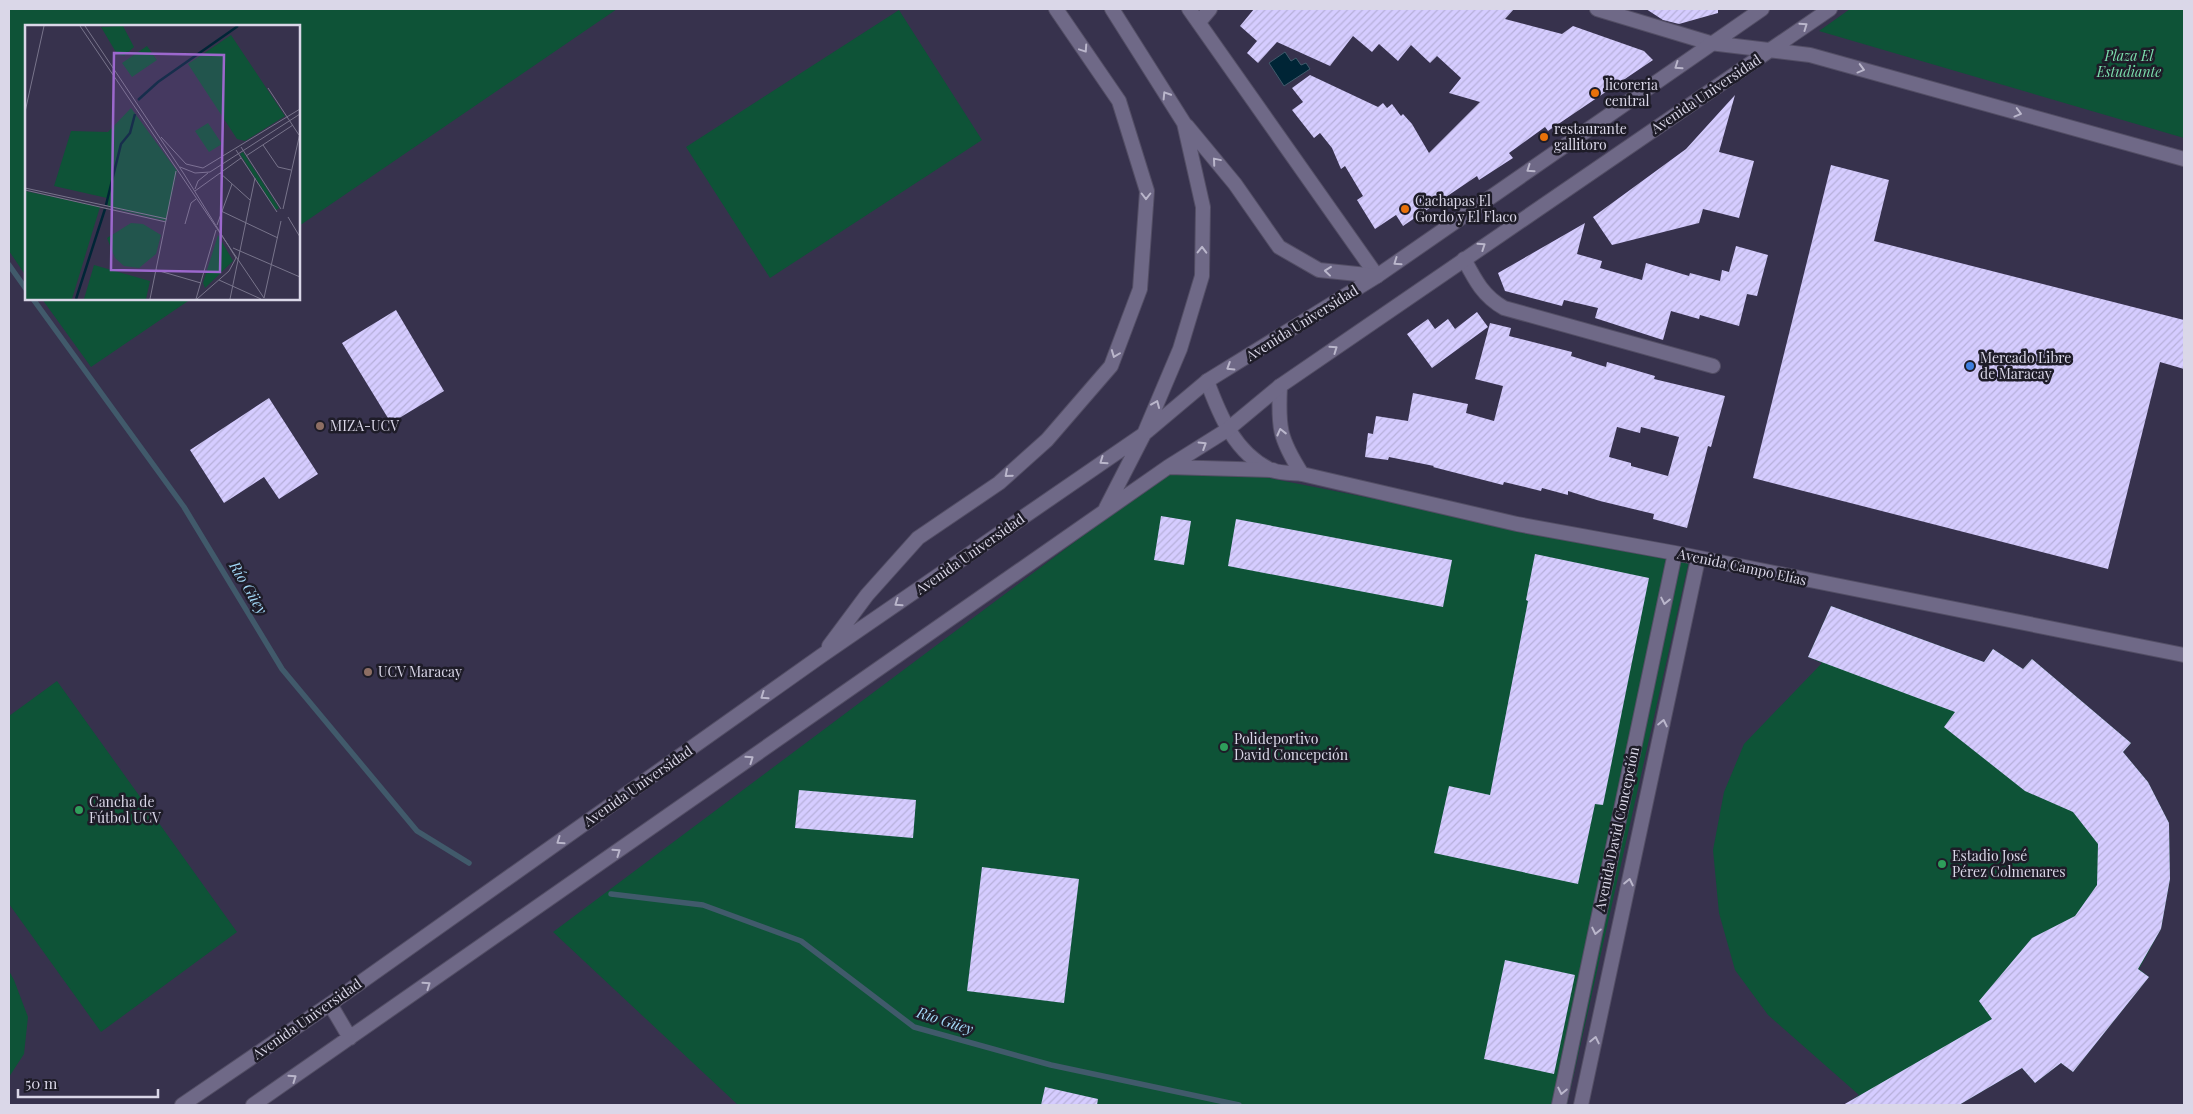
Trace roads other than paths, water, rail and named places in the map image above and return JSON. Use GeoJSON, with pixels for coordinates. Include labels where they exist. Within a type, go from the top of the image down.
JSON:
{"type":"FeatureCollection","features":[{"type":"Feature","properties":{"kind":"street"},"geometry":{"type":"LineString","coordinates":[[821,656],[867,595],[918,538],[999,483],[1047,440],[1111,366],[1140,289],[1147,191],[1119,101],[1056,9]]}},
{"type":"Feature","properties":{"kind":"street"},"geometry":{"type":"LineString","coordinates":[[1112,9],[1184,123],[1236,184],[1280,247],[1319,270],[1377,276]]}},
{"type":"Feature","properties":{"kind":"street"},"geometry":{"type":"LineString","coordinates":[[1189,9],[1377,276]]}},
{"type":"Feature","properties":{"kind":"street"},"geometry":{"type":"LineString","coordinates":[[1199,22],[1210,9]]}},
{"type":"Feature","properties":{"kind":"street"},"geometry":{"type":"LineString","coordinates":[[1596,9],[1710,43],[1810,55],[2184,159]]}},
{"type":"Feature","properties":{"kind":"street","name":"Avenida Universidad"},"geometry":{"type":"LineString","coordinates":[[182,1105],[330,1004],[821,656],[1144,434],[1208,381],[1377,276],[1710,43],[1762,9]]}},
{"type":"Feature","properties":{"kind":"street","name":"Avenida Universidad"},"geometry":{"type":"LineString","coordinates":[[253,1105],[1168,467],[1227,430],[1280,386],[1830,9]]}},
{"type":"Feature","properties":{"kind":"street"},"geometry":{"type":"LineString","coordinates":[[1105,511],[1144,434],[1180,349],[1202,276],[1203,207],[1184,123]]}},
{"type":"Feature","properties":{"kind":"street"},"geometry":{"type":"LineString","coordinates":[[1464,259],[1478,287],[1493,302],[1504,308],[1713,366]]}},
{"type":"Feature","properties":{"kind":"street"},"geometry":{"type":"LineString","coordinates":[[1208,381],[1219,414],[1227,430],[1258,461],[1272,470]]}},
{"type":"Feature","properties":{"kind":"street"},"geometry":{"type":"LineString","coordinates":[[1280,386],[1278,421],[1282,438],[1302,474]]}},
{"type":"Feature","properties":{"kind":"street","name":"Avenida Campo Elías"},"geometry":{"type":"LineString","coordinates":[[1168,467],[1272,470],[1302,474],[1517,524],[2184,655]]}},
{"type":"Feature","properties":{"kind":"street","name":"Avenida David Concepción"},"geometry":{"type":"LineString","coordinates":[[1559,1105],[1675,554]]}},
{"type":"Feature","properties":{"kind":"street","name":"Avenida David Concepción"},"geometry":{"type":"LineString","coordinates":[[1581,1105],[1698,559]]}},
{"type":"Feature","properties":{"kind":"street"},"geometry":{"type":"LineString","coordinates":[[330,1004],[350,1038]]}},
{"type":"Feature","properties":{"kind":"water"},"geometry":{"type":"Polygon","coordinates":[[[1285,52],[1291,61],[1296,58],[1301,65],[1306,63],[1310,69],[1284,86],[1269,63],[1285,52]]]}},
{"type":"Feature","properties":{"kind":"waterway","name":"Río Güey"},"geometry":{"type":"LineString","coordinates":[[9,265],[25,288]]}},
{"type":"Feature","properties":{"kind":"waterway","name":"Río Güey"},"geometry":{"type":"LineString","coordinates":[[34,300],[184,507],[282,669],[417,831],[469,863]]}},
{"type":"Feature","properties":{"kind":"waterway","name":"Río Güey"},"geometry":{"type":"LineString","coordinates":[[611,894],[703,905],[801,941],[914,1027],[1051,1065],[1239,1105]]}},
{"type":"Feature","properties":{"kind":"place","name":"licoreria central"},"geometry":{"type":"Point","coordinates":[1595,93]}},
{"type":"Feature","properties":{"kind":"place","name":"restaurante gallitoro"},"geometry":{"type":"Point","coordinates":[1544,137]}},
{"type":"Feature","properties":{"kind":"place","name":"Cachapas El Gordo y El Flaco"},"geometry":{"type":"Point","coordinates":[1405,209]}},
{"type":"Feature","properties":{"kind":"place","name":"Mercado Libre de Maracay"},"geometry":{"type":"Point","coordinates":[1970,366]}},
{"type":"Feature","properties":{"kind":"place","name":"MIZA-UCV"},"geometry":{"type":"Point","coordinates":[320,426]}},
{"type":"Feature","properties":{"kind":"place","name":"UCV Maracay"},"geometry":{"type":"Point","coordinates":[368,672]}},
{"type":"Feature","properties":{"kind":"place","name":"Polideportivo David Concepción"},"geometry":{"type":"Point","coordinates":[1224,747]}},
{"type":"Feature","properties":{"kind":"place","name":"Cancha de Fútbol UCV"},"geometry":{"type":"Point","coordinates":[79,810]}},
{"type":"Feature","properties":{"kind":"place","name":"Estadio José Pérez Colmenares"},"geometry":{"type":"Point","coordinates":[1942,864]}},
{"type":"Feature","properties":{"kind":"park label","name":"Plaza El Estudiante"},"geometry":{"type":"Point","coordinates":[2129,64]}}]}
